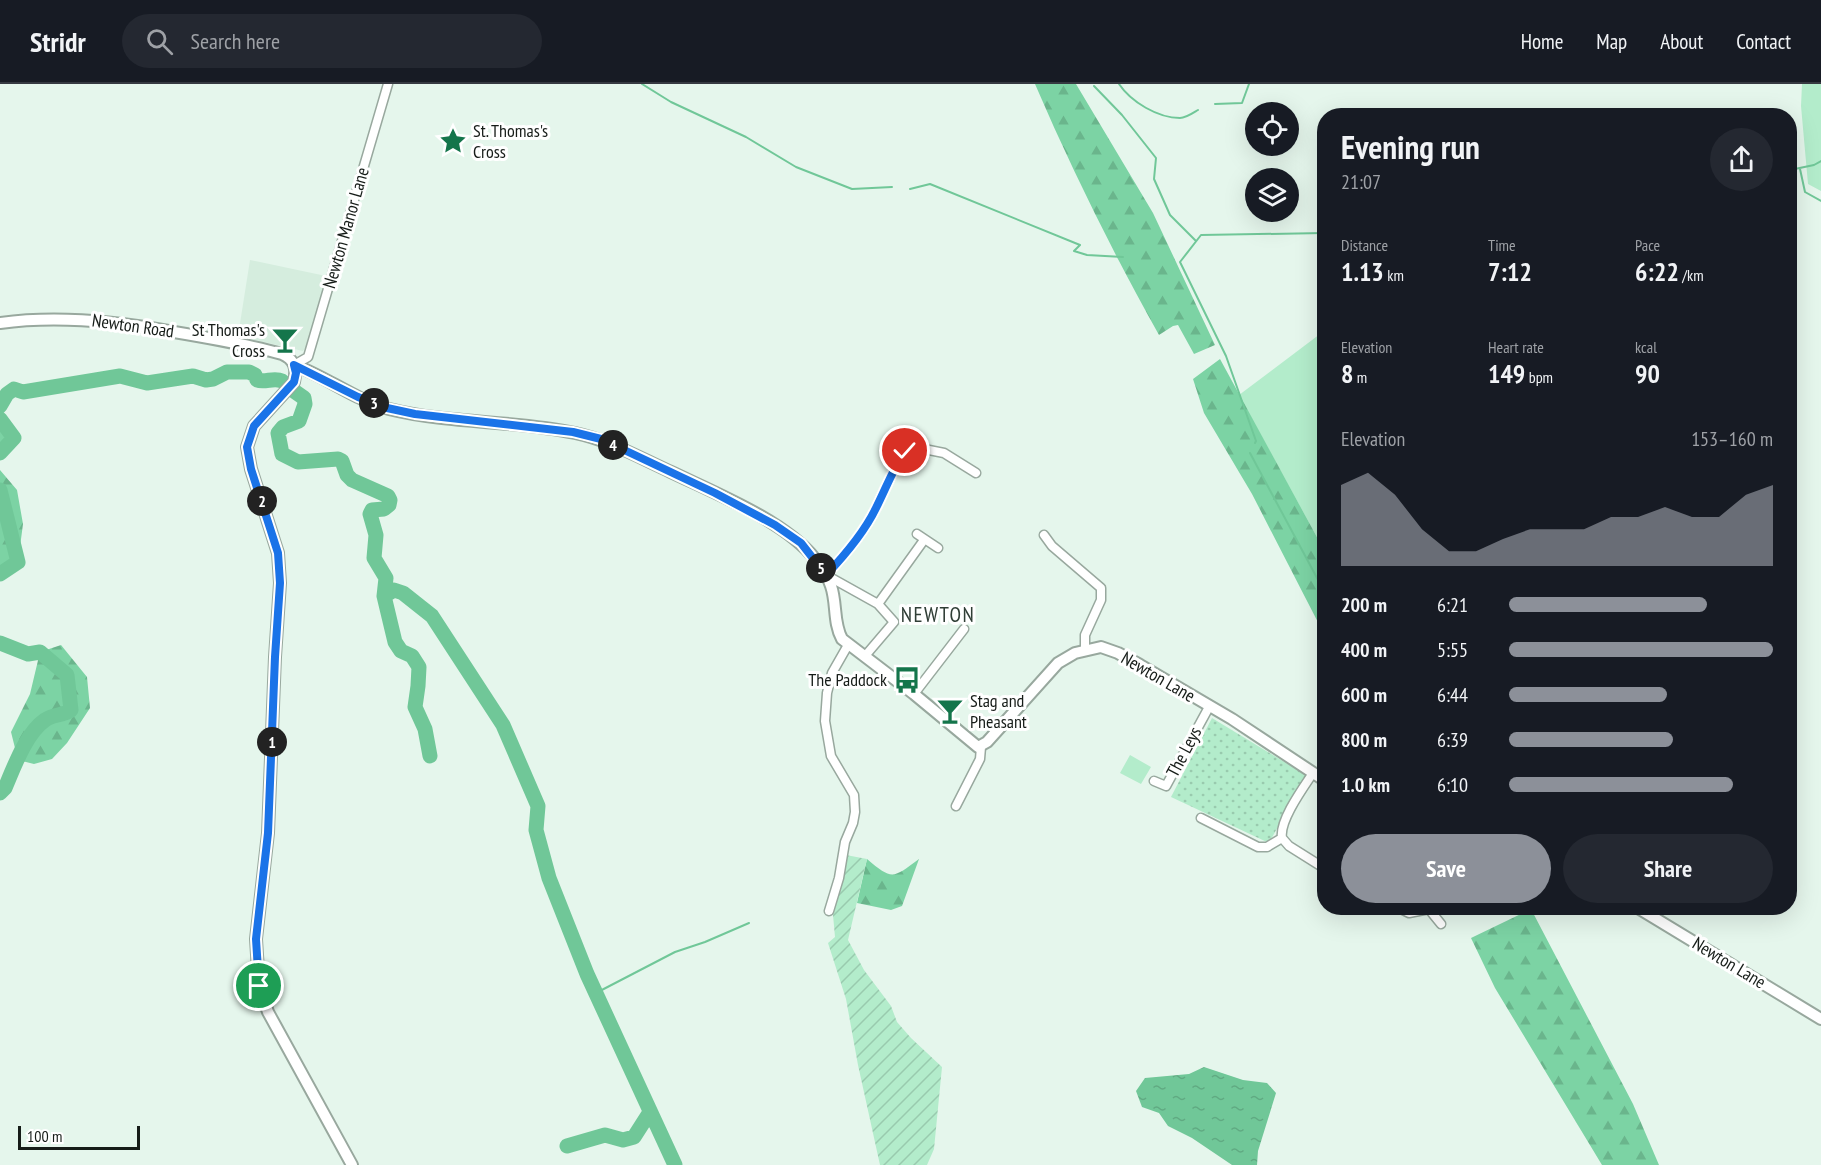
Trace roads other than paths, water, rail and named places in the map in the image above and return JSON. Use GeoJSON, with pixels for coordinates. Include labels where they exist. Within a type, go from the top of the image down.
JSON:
{"type":"FeatureCollection","features":[{"type":"Feature","properties":{"kind":"street","name":"Newton Manor Lane"},"geometry":{"type":"LineString","coordinates":[[294,365],[309,357],[388,84]]}},
{"type":"Feature","properties":{"kind":"street","name":"Newton Road"},"geometry":{"type":"LineString","coordinates":[[0,323],[57,319],[140,325],[274,351],[290,357],[294,365],[358,397],[387,408],[415,414],[573,432],[601,439],[715,493],[775,525],[801,543],[826,575]]}},
{"type":"Feature","properties":{"kind":"street"},"geometry":{"type":"LineString","coordinates":[[294,365],[296,373],[294,382],[254,426],[247,447],[251,469],[278,553],[280,583],[268,833],[256,939],[259,986],[268,1012],[352,1165]]}},
{"type":"Feature","properties":{"kind":"street"},"geometry":{"type":"LineString","coordinates":[[826,575],[866,526],[894,467],[909,446],[944,453],[976,473]]}},
{"type":"Feature","properties":{"kind":"street"},"geometry":{"type":"LineString","coordinates":[[917,534],[938,548]]}},
{"type":"Feature","properties":{"kind":"street"},"geometry":{"type":"LineString","coordinates":[[978,746],[1058,663],[1085,649],[1085,635],[1101,600],[1101,588],[1052,546],[1044,535]]}},
{"type":"Feature","properties":{"kind":"street"},"geometry":{"type":"LineString","coordinates":[[878,604],[924,540]]}},
{"type":"Feature","properties":{"kind":"street"},"geometry":{"type":"LineString","coordinates":[[826,575],[878,604],[894,622],[866,656]]}},
{"type":"Feature","properties":{"kind":"street"},"geometry":{"type":"LineString","coordinates":[[826,575],[831,586],[838,630],[842,639],[978,746],[980,759],[956,806]]}},
{"type":"Feature","properties":{"kind":"street"},"geometry":{"type":"LineString","coordinates":[[914,694],[964,629]]}},
{"type":"Feature","properties":{"kind":"street"},"geometry":{"type":"LineString","coordinates":[[829,910],[839,878],[844,842],[853,823],[855,812],[854,795],[831,756],[825,721],[827,693],[832,673],[848,645]]}},
{"type":"Feature","properties":{"kind":"street","name":"Newton Lane"},"geometry":{"type":"LineString","coordinates":[[1085,649],[1101,647],[1118,653],[1232,719],[1317,776]]}},
{"type":"Feature","properties":{"kind":"street","name":"The Leys"},"geometry":{"type":"LineString","coordinates":[[1154,781],[1166,786],[1209,707]]}},
{"type":"Feature","properties":{"kind":"street"},"geometry":{"type":"LineString","coordinates":[[1313,773],[1281,831],[1282,838],[1289,846],[1317,864]]}},
{"type":"Feature","properties":{"kind":"street"},"geometry":{"type":"LineString","coordinates":[[1201,818],[1258,847],[1267,847],[1282,838]]}},
{"type":"Feature","properties":{"kind":"street"},"geometry":{"type":"LineString","coordinates":[[1434,915],[1441,924]]}},
{"type":"Feature","properties":{"kind":"street","name":"Newton Lane"},"geometry":{"type":"LineString","coordinates":[[1650,915],[1821,1018]]}},
{"type":"Feature","properties":{"kind":"water"},"geometry":{"type":"Polygon","coordinates":[[[1204,1067],[1243,1080],[1267,1083],[1276,1093],[1258,1151],[1257,1165],[1232,1165],[1192,1138],[1168,1126],[1159,1113],[1142,1107],[1136,1091],[1145,1078],[1189,1074],[1204,1067]]]}},
{"type":"Feature","properties":{"kind":"waterway"},"geometry":{"type":"LineString","coordinates":[[642,84],[671,102],[746,137],[796,167],[852,189],[892,187]]}},
{"type":"Feature","properties":{"kind":"waterway"},"geometry":{"type":"LineString","coordinates":[[1119,84],[1138,103],[1163,115],[1182,118],[1198,110]]}},
{"type":"Feature","properties":{"kind":"waterway"},"geometry":{"type":"LineString","coordinates":[[1215,104],[1242,103],[1249,84]]}},
{"type":"Feature","properties":{"kind":"waterway"},"geometry":{"type":"LineString","coordinates":[[1094,86],[1122,115],[1156,158],[1154,179],[1170,215],[1196,241]]}},
{"type":"Feature","properties":{"kind":"waterway"},"geometry":{"type":"LineString","coordinates":[[1797,169],[1821,161]]}},
{"type":"Feature","properties":{"kind":"waterway"},"geometry":{"type":"LineString","coordinates":[[1800,169],[1805,192],[1821,201]]}},
{"type":"Feature","properties":{"kind":"waterway"},"geometry":{"type":"LineString","coordinates":[[910,189],[930,184],[1080,245],[1074,251],[1087,255],[1123,257]]}},
{"type":"Feature","properties":{"kind":"waterway"},"geometry":{"type":"LineString","coordinates":[[1255,443],[1226,356],[1180,262],[1201,235],[1317,233]]}},
{"type":"Feature","properties":{"kind":"waterway"},"geometry":{"type":"LineString","coordinates":[[0,406],[7,394],[14,389],[23,392],[120,376],[147,383],[193,376],[206,380],[227,372],[249,372],[255,375],[257,380],[282,381]]}},
{"type":"Feature","properties":{"kind":"waterway"},"geometry":{"type":"LineString","coordinates":[[294,391],[304,398],[305,404],[299,421],[283,427],[278,433],[282,454],[298,462],[338,459],[342,461],[347,475],[352,480],[388,496],[389,505],[384,509],[372,510],[370,514],[376,535],[374,558],[386,578],[384,596],[394,590],[403,593],[432,616],[503,725],[538,806],[536,830],[549,878],[587,974],[675,1165]]}},
{"type":"Feature","properties":{"kind":"waterway"},"geometry":{"type":"LineString","coordinates":[[0,419],[14,438],[0,453]]}},
{"type":"Feature","properties":{"kind":"waterway"},"geometry":{"type":"LineString","coordinates":[[1250,453],[1317,578]]}},
{"type":"Feature","properties":{"kind":"waterway"},"geometry":{"type":"LineString","coordinates":[[0,490],[18,562],[0,574]]}},
{"type":"Feature","properties":{"kind":"waterway"},"geometry":{"type":"LineString","coordinates":[[384,596],[395,642],[401,651],[412,656],[419,667],[415,707],[425,729],[430,756]]}},
{"type":"Feature","properties":{"kind":"waterway"},"geometry":{"type":"LineString","coordinates":[[0,643],[28,654],[40,652],[67,675],[71,710],[48,718],[32,733],[5,788],[0,793]]}},
{"type":"Feature","properties":{"kind":"waterway"},"geometry":{"type":"LineString","coordinates":[[596,993],[675,952],[749,923]]}},
{"type":"Feature","properties":{"kind":"waterway"},"geometry":{"type":"LineString","coordinates":[[567,1146],[605,1135],[623,1140],[634,1137],[650,1112]]}},
{"type":"Feature","properties":{"kind":"place","name":"St. Thomas's Cross"},"geometry":{"type":"Point","coordinates":[453,141]}},
{"type":"Feature","properties":{"kind":"place","name":"St Thomas's Cross"},"geometry":{"type":"Point","coordinates":[285,340]}},
{"type":"Feature","properties":{"kind":"place","name":"The Paddock"},"geometry":{"type":"Point","coordinates":[907,680]}},
{"type":"Feature","properties":{"kind":"place","name":"Stag and Pheasant"},"geometry":{"type":"Point","coordinates":[950,711]}},
{"type":"Feature","properties":{"kind":"district","name":"NEWTON"},"geometry":{"type":"Point","coordinates":[938,615]}}]}
